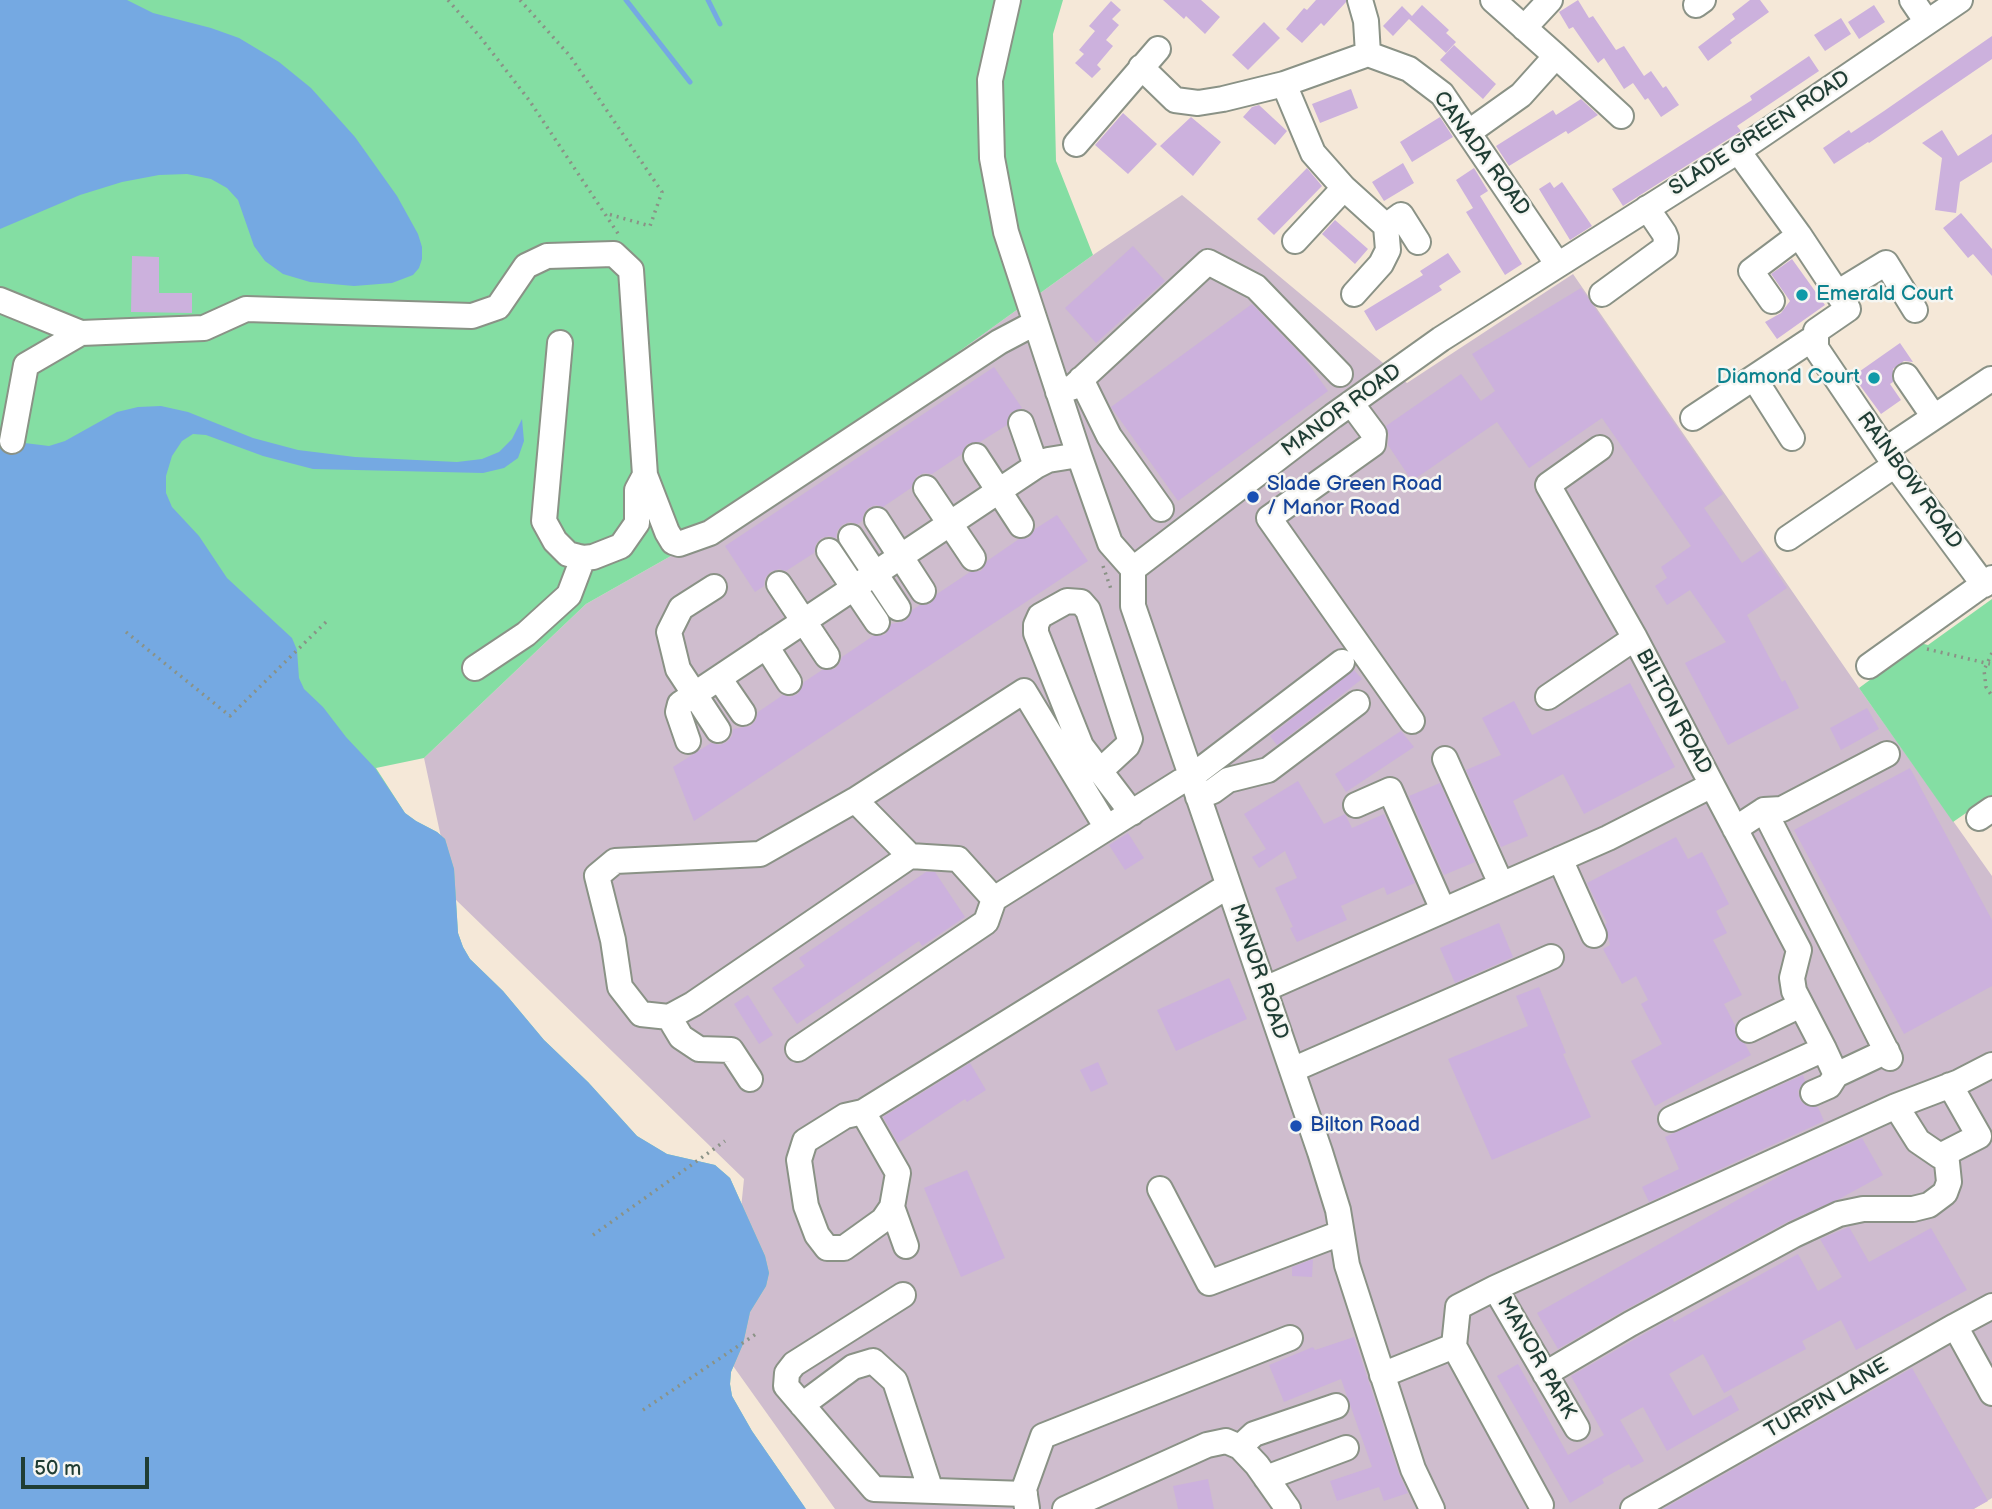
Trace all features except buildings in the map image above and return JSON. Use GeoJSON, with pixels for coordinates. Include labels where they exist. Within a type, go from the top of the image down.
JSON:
{"type":"FeatureCollection","features":[{"type":"Feature","properties":{"kind":"street"},"geometry":{"type":"LineString","coordinates":[[1008,0],[990,80],[992,158],[1006,232],[1110,543],[1133,569]]}},
{"type":"Feature","properties":{"kind":"street"},"geometry":{"type":"LineString","coordinates":[[1141,67],[1175,100],[1198,103],[1284,84],[1368,54],[1366,21],[1360,0]]}},
{"type":"Feature","properties":{"kind":"street"},"geometry":{"type":"LineString","coordinates":[[1493,0],[1621,116]]}},
{"type":"Feature","properties":{"kind":"street"},"geometry":{"type":"LineString","coordinates":[[1524,28],[1550,0]]}},
{"type":"Feature","properties":{"kind":"street"},"geometry":{"type":"LineString","coordinates":[[1912,0],[1927,22]]}},
{"type":"Feature","properties":{"kind":"street","name":"SLADE GREEN ROAD"},"geometry":{"type":"LineString","coordinates":[[1558,265],[1738,151],[1960,0]]}},
{"type":"Feature","properties":{"kind":"street"},"geometry":{"type":"LineString","coordinates":[[1076,145],[1158,49]]}},
{"type":"Feature","properties":{"kind":"street","name":"CANADA ROAD"},"geometry":{"type":"LineString","coordinates":[[1368,54],[1409,69],[1442,94],[1558,265]]}},
{"type":"Feature","properties":{"kind":"street"},"geometry":{"type":"LineString","coordinates":[[1469,132],[1521,95],[1556,56]]}},
{"type":"Feature","properties":{"kind":"street"},"geometry":{"type":"LineString","coordinates":[[1284,84],[1313,153],[1344,188],[1386,226],[1388,250],[1381,264],[1354,294]]}},
{"type":"Feature","properties":{"kind":"street"},"geometry":{"type":"LineString","coordinates":[[1693,418],[1809,341],[1816,340],[1816,331],[1848,309],[1738,151]]}},
{"type":"Feature","properties":{"kind":"street"},"geometry":{"type":"LineString","coordinates":[[1295,241],[1344,188]]}},
{"type":"Feature","properties":{"kind":"street"},"geometry":{"type":"LineString","coordinates":[[1602,294],[1665,248],[1664,233],[1647,208]]}},
{"type":"Feature","properties":{"kind":"street"},"geometry":{"type":"LineString","coordinates":[[1386,226],[1401,215],[1418,242]]}},
{"type":"Feature","properties":{"kind":"street"},"geometry":{"type":"LineString","coordinates":[[1772,301],[1751,271],[1799,235]]}},
{"type":"Feature","properties":{"kind":"street"},"geometry":{"type":"LineString","coordinates":[[0,300],[81,334],[204,328],[246,309],[472,316],[498,307],[526,266],[547,256],[614,254],[631,270],[645,475],[673,542],[680,544],[710,533],[999,342],[1035,323]]}},
{"type":"Feature","properties":{"kind":"street"},"geometry":{"type":"LineString","coordinates":[[1058,392],[1073,387],[1208,262],[1256,287],[1340,374]]}},
{"type":"Feature","properties":{"kind":"street"},"geometry":{"type":"LineString","coordinates":[[1837,293],[1886,263],[1915,310]]}},
{"type":"Feature","properties":{"kind":"street","name":"MANOR ROAD"},"geometry":{"type":"LineString","coordinates":[[1432,1509],[1413,1469],[1347,1265],[1338,1210],[1133,606],[1133,569],[1351,403],[1441,339],[1558,265]]}},
{"type":"Feature","properties":{"kind":"street"},"geometry":{"type":"LineString","coordinates":[[12,441],[26,365],[81,334]]}},
{"type":"Feature","properties":{"kind":"street","name":"RAINBOW ROAD"},"geometry":{"type":"LineString","coordinates":[[1816,340],[1815,348],[1890,458],[1988,582],[1869,666]]}},
{"type":"Feature","properties":{"kind":"street"},"geometry":{"type":"LineString","coordinates":[[560,343],[544,521],[555,541],[568,554],[583,558],[621,546],[637,523],[637,490],[645,475]]}},
{"type":"Feature","properties":{"kind":"street"},"geometry":{"type":"LineString","coordinates":[[1906,376],[1934,417]]}},
{"type":"Feature","properties":{"kind":"street"},"geometry":{"type":"LineString","coordinates":[[1754,378],[1792,438]]}},
{"type":"Feature","properties":{"kind":"street"},"geometry":{"type":"LineString","coordinates":[[1081,379],[1109,436],[1161,509]]}},
{"type":"Feature","properties":{"kind":"street"},"geometry":{"type":"LineString","coordinates":[[1788,538],[1890,458],[1934,417],[1990,379]]}},
{"type":"Feature","properties":{"kind":"street"},"geometry":{"type":"LineString","coordinates":[[1351,403],[1374,434],[1373,444],[1269,518],[1412,721]]}},
{"type":"Feature","properties":{"kind":"street"},"geometry":{"type":"LineString","coordinates":[[1021,423],[1036,466]]}},
{"type":"Feature","properties":{"kind":"street","name":"BILTON ROAD"},"geometry":{"type":"LineString","coordinates":[[1601,448],[1548,485],[1634,638],[1798,950],[1792,978],[1801,1005]]}},
{"type":"Feature","properties":{"kind":"street"},"geometry":{"type":"LineString","coordinates":[[981,453],[1026,522]]}},
{"type":"Feature","properties":{"kind":"street"},"geometry":{"type":"LineString","coordinates":[[688,741],[677,708],[694,694],[1036,466],[1048,460],[1079,455]]}},
{"type":"Feature","properties":{"kind":"street"},"geometry":{"type":"LineString","coordinates":[[931,485],[977,554]]}},
{"type":"Feature","properties":{"kind":"street"},"geometry":{"type":"LineString","coordinates":[[882,517],[929,587]]}},
{"type":"Feature","properties":{"kind":"street"},"geometry":{"type":"LineString","coordinates":[[840,544],[887,616]]}},
{"type":"Feature","properties":{"kind":"street"},"geometry":{"type":"LineString","coordinates":[[475,667],[526,634],[569,595],[583,558]]}},
{"type":"Feature","properties":{"kind":"street"},"geometry":{"type":"LineString","coordinates":[[784,580],[833,652]]}},
{"type":"Feature","properties":{"kind":"street"},"geometry":{"type":"LineString","coordinates":[[714,587],[681,608],[670,632],[678,669],[718,730]]}},
{"type":"Feature","properties":{"kind":"street"},"geometry":{"type":"LineString","coordinates":[[1101,770],[1127,746],[1130,739],[1088,610],[1081,602],[1067,601],[1040,616],[1035,625],[1036,634],[1081,746],[1132,813]]}},
{"type":"Feature","properties":{"kind":"street"},"geometry":{"type":"LineString","coordinates":[[1548,697],[1634,638]]}},
{"type":"Feature","properties":{"kind":"street"},"geometry":{"type":"LineString","coordinates":[[762,649],[785,685]]}},
{"type":"Feature","properties":{"kind":"street"},"geometry":{"type":"LineString","coordinates":[[798,1049],[986,922],[994,899],[1132,813],[1195,787],[1342,662]]}},
{"type":"Feature","properties":{"kind":"street"},"geometry":{"type":"LineString","coordinates":[[719,678],[743,713]]}},
{"type":"Feature","properties":{"kind":"street"},"geometry":{"type":"LineString","coordinates":[[994,899],[958,859],[910,856],[693,1004],[668,1017],[642,1014],[620,986],[597,876],[615,861],[760,854],[855,800],[1024,691],[1107,828]]}},
{"type":"Feature","properties":{"kind":"street"},"geometry":{"type":"LineString","coordinates":[[1195,787],[1213,791],[1227,780],[1268,770],[1357,703]]}},
{"type":"Feature","properties":{"kind":"street"},"geometry":{"type":"LineString","coordinates":[[1735,829],[1764,810],[1782,809],[1887,754]]}},
{"type":"Feature","properties":{"kind":"street"},"geometry":{"type":"LineString","coordinates":[[1446,759],[1501,884]]}},
{"type":"Feature","properties":{"kind":"street","name":"BILTON ROAD"},"geometry":{"type":"LineString","coordinates":[[1265,989],[1608,838],[1712,785]]}},
{"type":"Feature","properties":{"kind":"street"},"geometry":{"type":"LineString","coordinates":[[1356,805],[1390,790],[1443,910]]}},
{"type":"Feature","properties":{"kind":"street"},"geometry":{"type":"LineString","coordinates":[[855,800],[910,856]]}},
{"type":"Feature","properties":{"kind":"street"},"geometry":{"type":"LineString","coordinates":[[1764,810],[1888,1054],[1836,1075],[1829,1086],[1813,1093]]}},
{"type":"Feature","properties":{"kind":"street"},"geometry":{"type":"LineString","coordinates":[[1560,859],[1594,935]]}},
{"type":"Feature","properties":{"kind":"street"},"geometry":{"type":"LineString","coordinates":[[863,1112],[898,1172],[892,1207],[883,1220],[844,1248],[827,1248],[817,1235],[806,1206],[799,1160],[805,1141],[845,1116],[863,1112],[1228,886]]}},
{"type":"Feature","properties":{"kind":"street"},"geometry":{"type":"LineString","coordinates":[[1292,1070],[1551,957]]}},
{"type":"Feature","properties":{"kind":"street"},"geometry":{"type":"LineString","coordinates":[[1749,1030],[1801,1005],[1836,1075]]}},
{"type":"Feature","properties":{"kind":"street"},"geometry":{"type":"LineString","coordinates":[[668,1017],[681,1037],[699,1049],[731,1050],[750,1079]]}},
{"type":"Feature","properties":{"kind":"street"},"geometry":{"type":"LineString","coordinates":[[1671,1119],[1824,1049]]}},
{"type":"Feature","properties":{"kind":"street"},"geometry":{"type":"LineString","coordinates":[[1541,1505],[1454,1346],[1458,1307],[1896,1106],[1992,1065]]}},
{"type":"Feature","properties":{"kind":"street"},"geometry":{"type":"LineString","coordinates":[[1896,1106],[1917,1141],[1940,1156],[1979,1136],[1950,1085]]}},
{"type":"Feature","properties":{"kind":"street"},"geometry":{"type":"LineString","coordinates":[[1545,1374],[1782,1241],[1839,1214],[1863,1209],[1913,1209],[1929,1205],[1945,1193],[1950,1182],[1946,1153]]}},
{"type":"Feature","properties":{"kind":"street"},"geometry":{"type":"LineString","coordinates":[[1160,1189],[1209,1283],[1341,1233]]}},
{"type":"Feature","properties":{"kind":"street"},"geometry":{"type":"LineString","coordinates":[[892,1207],[906,1246]]}},
{"type":"Feature","properties":{"kind":"street","name":"MANOR PARK"},"geometry":{"type":"LineString","coordinates":[[1495,1288],[1577,1428]]}},
{"type":"Feature","properties":{"kind":"street"},"geometry":{"type":"LineString","coordinates":[[903,1295],[794,1364],[787,1373],[786,1386],[874,1489],[931,1491],[964,1500],[1026,1502],[1024,1489],[1043,1436],[1290,1338]]}},
{"type":"Feature","properties":{"kind":"street","name":"TURPIN LANE"},"geometry":{"type":"LineString","coordinates":[[1633,1509],[1992,1306]]}},
{"type":"Feature","properties":{"kind":"street"},"geometry":{"type":"LineString","coordinates":[[1955,1326],[1992,1393]]}},
{"type":"Feature","properties":{"kind":"street"},"geometry":{"type":"LineString","coordinates":[[1382,1375],[1454,1346]]}},
{"type":"Feature","properties":{"kind":"street"},"geometry":{"type":"LineString","coordinates":[[802,1405],[853,1367],[873,1361],[895,1381],[931,1491]]}},
{"type":"Feature","properties":{"kind":"street"},"geometry":{"type":"LineString","coordinates":[[1240,1447],[1254,1434],[1336,1406]]}},
{"type":"Feature","properties":{"kind":"street"},"geometry":{"type":"LineString","coordinates":[[1065,1509],[1207,1445],[1226,1441],[1240,1447],[1287,1509]]}},
{"type":"Feature","properties":{"kind":"street"},"geometry":{"type":"LineString","coordinates":[[1266,1478],[1346,1448]]}},
{"type":"Feature","properties":{"kind":"path"},"geometry":{"type":"LineString","coordinates":[[448,0],[529,100],[623,241]]}},
{"type":"Feature","properties":{"kind":"path"},"geometry":{"type":"LineString","coordinates":[[520,0],[570,56],[662,192],[650,226],[606,214]]}},
{"type":"Feature","properties":{"kind":"path"},"geometry":{"type":"LineString","coordinates":[[126,632],[230,716],[329,619]]}},
{"type":"Feature","properties":{"kind":"path"},"geometry":{"type":"LineString","coordinates":[[1902,643],[1988,663]]}},
{"type":"Feature","properties":{"kind":"path"},"geometry":{"type":"LineString","coordinates":[[1992,653],[1984,679],[1992,696]]}},
{"type":"Feature","properties":{"kind":"path"},"geometry":{"type":"LineString","coordinates":[[593,1235],[725,1141]]}},
{"type":"Feature","properties":{"kind":"path"},"geometry":{"type":"LineString","coordinates":[[643,1410],[759,1332]]}},
{"type":"Feature","properties":{"kind":"shaded area"},"geometry":{"type":"Polygon","coordinates":[[[1182,195],[1407,383],[1573,274],[1992,876],[1992,1498],[1974,1509],[835,1509],[726,1356],[744,1179],[454,898],[424,758],[586,604],[692,544],[1093,255],[1182,195]]]}},
{"type":"Feature","properties":{"kind":"green space"},"geometry":{"type":"Polygon","coordinates":[[[0,0],[1063,0],[1053,34],[1056,161],[1093,255],[692,544],[586,604],[424,758],[376,768],[405,813],[445,839],[454,869],[458,933],[470,959],[637,1136],[667,1154],[715,1165],[730,1178],[765,1256],[769,1273],[766,1286],[750,1312],[743,1344],[731,1372],[732,1396],[752,1431],[806,1509],[0,707],[0,0]]]}},
{"type":"Feature","properties":{"kind":"green space"},"geometry":{"type":"Polygon","coordinates":[[[1992,599],[1992,795],[1953,822],[1859,688],[1920,643],[1928,645],[1992,599]]]}},
{"type":"Feature","properties":{"kind":"water"},"geometry":{"type":"Polygon","coordinates":[[[0,0],[127,0],[153,13],[239,38],[279,62],[311,88],[355,137],[397,196],[418,234],[422,247],[419,268],[413,275],[392,283],[354,286],[310,282],[283,274],[265,261],[254,246],[238,200],[227,188],[211,179],[187,174],[159,175],[122,182],[80,195],[0,229],[0,0]]]}},
{"type":"Feature","properties":{"kind":"water"},"geometry":{"type":"Polygon","coordinates":[[[161,406],[188,412],[253,438],[298,450],[355,457],[457,462],[482,459],[499,452],[512,439],[522,419],[524,441],[518,458],[504,468],[483,473],[313,469],[263,456],[206,435],[193,434],[182,441],[172,456],[166,476],[166,493],[172,507],[199,536],[227,578],[292,638],[297,650],[299,678],[304,689],[375,768],[405,813],[445,839],[454,869],[458,933],[470,959],[637,1136],[667,1154],[715,1165],[730,1178],[765,1256],[769,1273],[766,1286],[750,1312],[743,1344],[731,1372],[732,1396],[752,1431],[806,1509],[0,1509],[0,440],[49,446],[65,441],[117,412],[138,407],[161,406]]]}},
{"type":"Feature","properties":{"kind":"waterway"},"geometry":{"type":"LineString","coordinates":[[626,0],[690,82]]}},
{"type":"Feature","properties":{"kind":"waterway"},"geometry":{"type":"LineString","coordinates":[[708,0],[720,24]]}},
{"type":"Feature","properties":{"kind":"place","name":"Emerald Court"},"geometry":{"type":"Point","coordinates":[1802,295]}},
{"type":"Feature","properties":{"kind":"place","name":"Diamond Court"},"geometry":{"type":"Point","coordinates":[1874,378]}},
{"type":"Feature","properties":{"kind":"place","name":"Slade Green Road / Manor Road"},"geometry":{"type":"Point","coordinates":[1253,497]}},
{"type":"Feature","properties":{"kind":"place","name":"Bilton Road"},"geometry":{"type":"Point","coordinates":[1296,1126]}}]}
